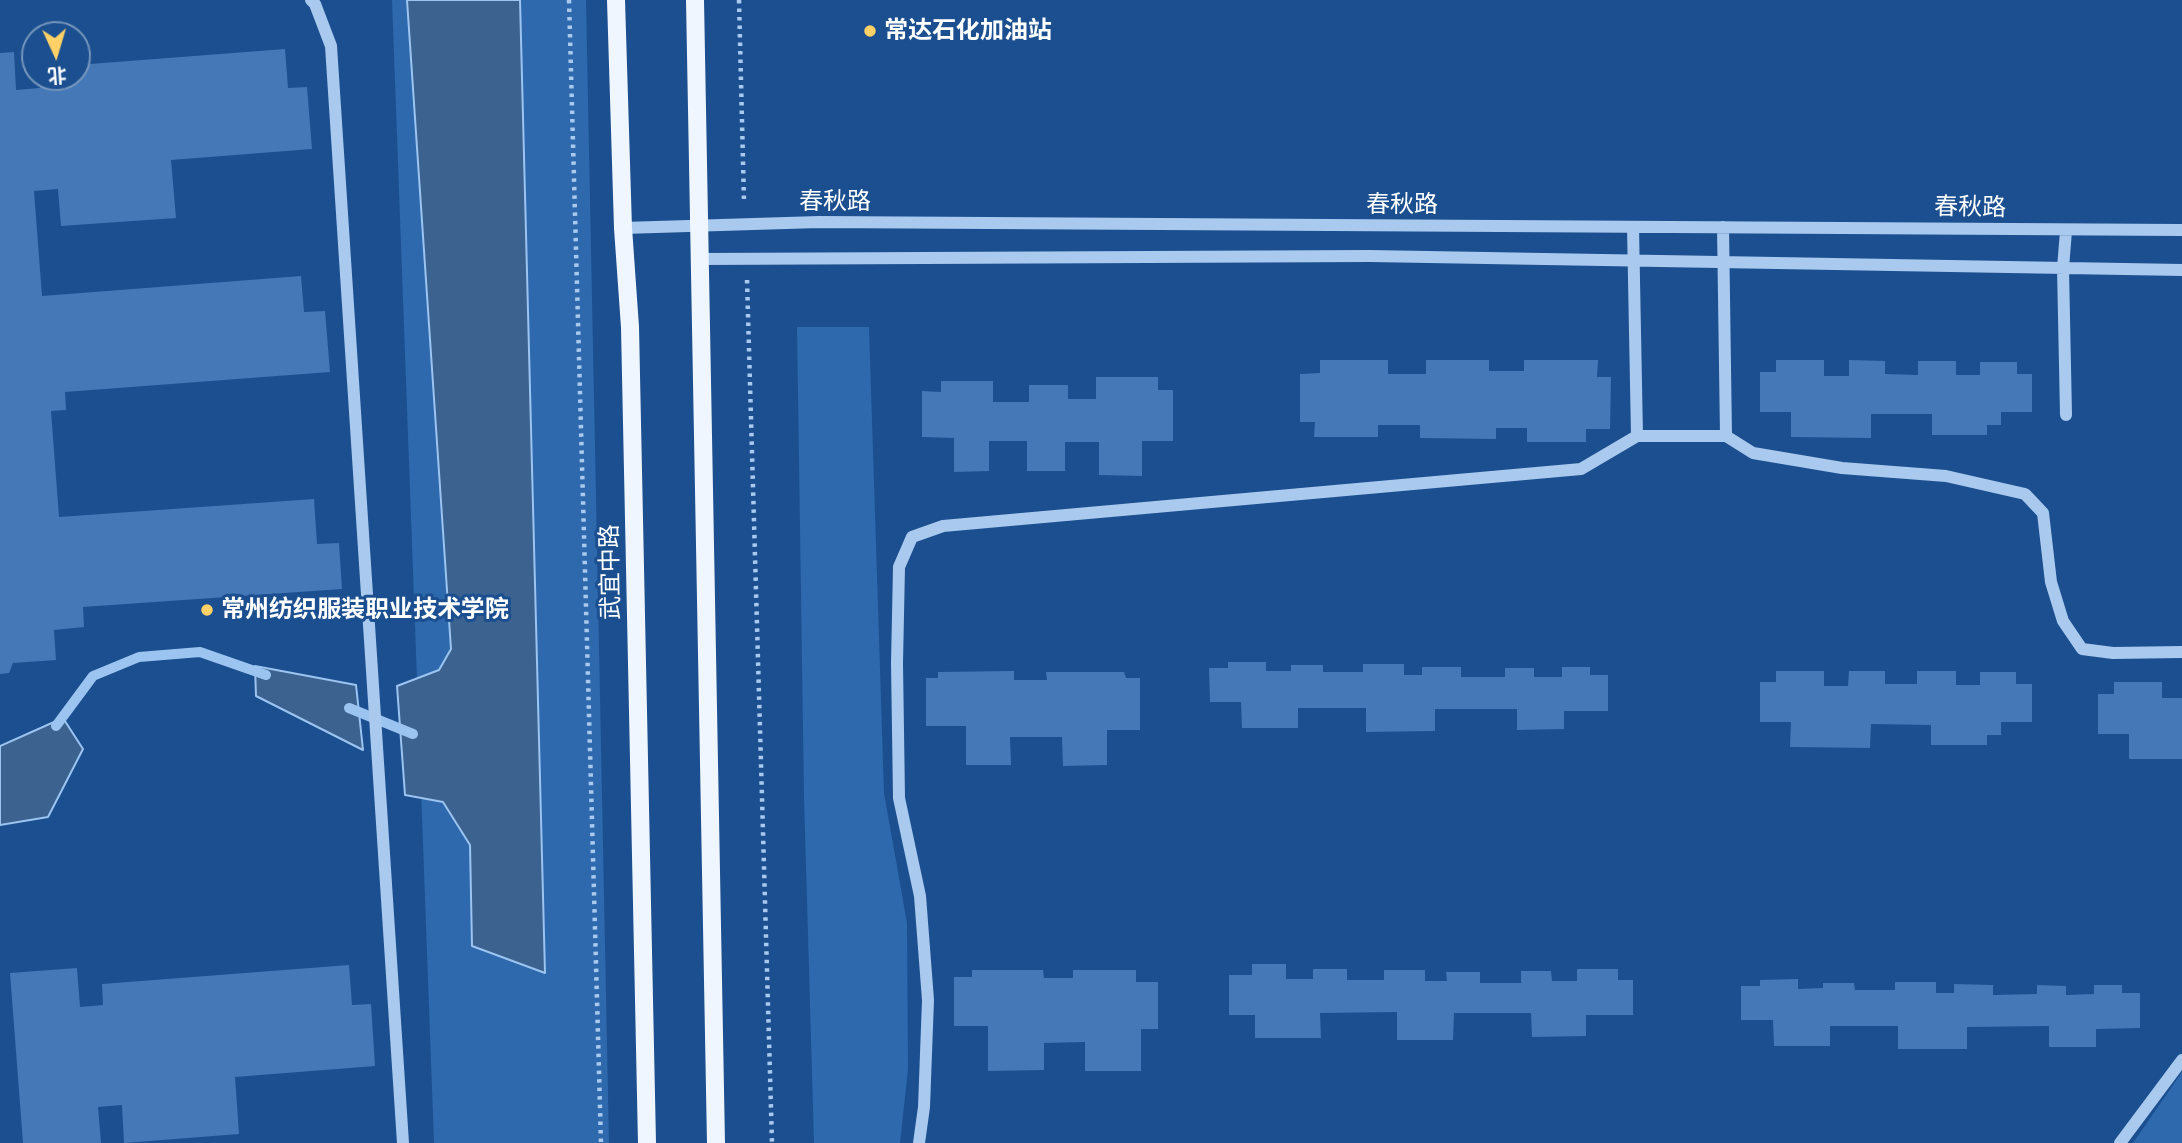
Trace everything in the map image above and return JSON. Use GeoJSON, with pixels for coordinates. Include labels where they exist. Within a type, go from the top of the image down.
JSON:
{"type":"FeatureCollection","features":[{"type":"Feature","properties":{"kind":"main road","name":"武宜中路"},"geometry":{"type":"LineString","coordinates":[[616,0],[623,228],[630,327],[647,1143]]}},
{"type":"Feature","properties":{"kind":"main road"},"geometry":{"type":"LineString","coordinates":[[695,0],[716,1143]]}},
{"type":"Feature","properties":{"kind":"street"},"geometry":{"type":"LineString","coordinates":[[311,0],[331,46],[402,1143]]}},
{"type":"Feature","properties":{"kind":"street","name":"春秋路"},"geometry":{"type":"LineString","coordinates":[[623,228],[745,223],[2182,230]]}},
{"type":"Feature","properties":{"kind":"street"},"geometry":{"type":"LineString","coordinates":[[1633,227],[1637,436]]}},
{"type":"Feature","properties":{"kind":"street"},"geometry":{"type":"LineString","coordinates":[[1723,227],[1726,436]]}},
{"type":"Feature","properties":{"kind":"street"},"geometry":{"type":"LineString","coordinates":[[2066,231],[2063,268],[2066,415]]}},
{"type":"Feature","properties":{"kind":"street","name":"春秋路"},"geometry":{"type":"LineString","coordinates":[[701,258],[1370,256],[2182,270]]}},
{"type":"Feature","properties":{"kind":"street"},"geometry":{"type":"LineString","coordinates":[[919,1143],[924,1107],[928,1000],[920,896],[899,798],[897,663],[899,567],[912,537],[943,526],[1581,469],[1637,436],[1726,436],[1753,453],[1842,468],[1946,476],[2025,495],[2043,513],[2051,582],[2063,621],[2082,649],[2113,653],[2182,653]]}},
{"type":"Feature","properties":{"kind":"street"},"geometry":{"type":"LineString","coordinates":[[2120,1143],[2182,1060]]}},
{"type":"Feature","properties":{"kind":"path"},"geometry":{"type":"LineString","coordinates":[[569,0],[601,1143]]}},
{"type":"Feature","properties":{"kind":"path"},"geometry":{"type":"LineString","coordinates":[[740,0],[745,223]]}},
{"type":"Feature","properties":{"kind":"path"},"geometry":{"type":"LineString","coordinates":[[746,259],[772,1143]]}},
{"type":"Feature","properties":{"kind":"shaded area"},"geometry":{"type":"Polygon","coordinates":[[[392,0],[586,0],[609,1143],[434,1143],[392,0]]]}},
{"type":"Feature","properties":{"kind":"shaded area"},"geometry":{"type":"Polygon","coordinates":[[[407,0],[520,0],[545,973],[472,946],[470,845],[443,802],[405,795],[397,686],[439,670],[451,649],[407,0]]]}},
{"type":"Feature","properties":{"kind":"shaded area"},"geometry":{"type":"Polygon","coordinates":[[[797,327],[869,327],[884,793],[907,923],[908,1069],[900,1143],[814,1143],[804,797],[797,327]]]}},
{"type":"Feature","properties":{"kind":"shaded area"},"geometry":{"type":"Polygon","coordinates":[[[255,666],[356,685],[363,750],[256,696],[255,666]]]}},
{"type":"Feature","properties":{"kind":"shaded area"},"geometry":{"type":"Polygon","coordinates":[[[63,718],[83,749],[48,817],[0,825],[0,746],[63,718]]]}},
{"type":"Feature","properties":{"kind":"shaded area"},"geometry":{"type":"Polygon","coordinates":[[[2182,1072],[2182,1143],[2133,1143],[2182,1072]]]}},
{"type":"Feature","properties":{"kind":"building"},"geometry":{"type":"Polygon","coordinates":[[[285,49],[288,88],[307,87],[312,149],[171,160],[176,218],[61,226],[58,189],[34,191],[42,296],[301,276],[304,312],[325,311],[330,372],[65,392],[66,410],[51,411],[59,517],[314,499],[317,544],[339,543],[342,589],[83,607],[84,627],[54,630],[56,660],[13,663],[9,673],[0,674],[0,53],[14,52],[16,90],[21,91],[91,91],[91,64],[285,49]]]}},
{"type":"Feature","properties":{"kind":"building"},"geometry":{"type":"Polygon","coordinates":[[[1320,360],[1388,360],[1388,374],[1426,374],[1426,360],[1489,360],[1489,371],[1524,371],[1524,360],[1598,360],[1597,377],[1611,377],[1610,429],[1586,429],[1586,442],[1527,442],[1527,428],[1496,428],[1496,439],[1420,438],[1420,425],[1378,425],[1378,437],[1314,437],[1315,422],[1300,422],[1300,374],[1320,373],[1320,360]]]}},
{"type":"Feature","properties":{"kind":"building"},"geometry":{"type":"Polygon","coordinates":[[[1776,360],[1824,360],[1824,376],[1849,376],[1849,360],[1885,361],[1885,374],[1918,375],[1918,361],[1956,361],[1956,375],[1980,375],[1980,362],[2017,362],[2017,374],[2032,374],[2032,412],[2001,412],[2001,425],[1987,425],[1987,435],[1932,435],[1932,414],[1871,414],[1871,438],[1791,437],[1791,412],[1760,412],[1760,372],[1776,372],[1776,360]]]}},
{"type":"Feature","properties":{"kind":"building"},"geometry":{"type":"Polygon","coordinates":[[[1096,377],[1158,377],[1158,390],[1173,390],[1173,441],[1142,441],[1142,476],[1099,475],[1099,442],[1065,442],[1065,471],[1027,471],[1027,441],[989,441],[989,471],[954,472],[954,438],[922,437],[922,391],[941,392],[941,381],[993,381],[993,402],[1029,402],[1029,385],[1068,385],[1068,399],[1096,399],[1096,377]]]}},
{"type":"Feature","properties":{"kind":"building"},"geometry":{"type":"Polygon","coordinates":[[[1228,662],[1266,662],[1266,671],[1291,671],[1291,665],[1323,665],[1323,672],[1363,672],[1363,664],[1404,664],[1404,675],[1422,675],[1422,667],[1461,667],[1461,677],[1505,677],[1505,668],[1534,668],[1534,677],[1562,677],[1562,667],[1590,667],[1590,675],[1608,675],[1608,711],[1564,711],[1564,729],[1517,730],[1517,709],[1435,709],[1435,731],[1366,732],[1366,708],[1298,708],[1298,728],[1242,728],[1241,702],[1210,702],[1209,668],[1228,668],[1228,662]]]}},
{"type":"Feature","properties":{"kind":"building"},"geometry":{"type":"Polygon","coordinates":[[[1014,671],[1014,680],[1047,680],[1046,672],[1124,672],[1126,678],[1140,678],[1140,730],[1107,730],[1107,765],[1063,766],[1062,737],[1010,737],[1011,765],[966,765],[966,726],[926,726],[926,678],[938,678],[938,672],[1014,671]]]}},
{"type":"Feature","properties":{"kind":"building"},"geometry":{"type":"Polygon","coordinates":[[[1776,671],[1824,671],[1824,686],[1848,686],[1849,671],[1885,671],[1885,684],[1917,684],[1917,671],[1956,671],[1956,685],[1980,685],[1980,672],[2016,672],[2016,684],[2032,684],[2032,722],[2001,722],[2001,735],[1987,735],[1987,745],[1931,745],[1931,725],[1871,724],[1870,748],[1790,747],[1791,722],[1760,722],[1760,682],[1776,682],[1776,671]]]}},
{"type":"Feature","properties":{"kind":"building"},"geometry":{"type":"Polygon","coordinates":[[[2114,682],[2162,682],[2162,698],[2182,698],[2182,759],[2129,759],[2129,734],[2098,734],[2098,694],[2114,694],[2114,682]]]}},
{"type":"Feature","properties":{"kind":"building"},"geometry":{"type":"Polygon","coordinates":[[[1252,964],[1286,964],[1286,979],[1313,979],[1313,969],[1347,969],[1347,980],[1384,980],[1384,970],[1425,970],[1425,981],[1447,981],[1446,972],[1480,972],[1480,983],[1521,983],[1521,971],[1551,971],[1552,981],[1577,981],[1577,969],[1618,969],[1618,980],[1633,980],[1633,1015],[1586,1015],[1586,1036],[1532,1037],[1531,1013],[1454,1013],[1453,1040],[1397,1040],[1397,1012],[1320,1013],[1321,1038],[1255,1038],[1255,1015],[1229,1015],[1229,975],[1252,975],[1252,964]]]}},
{"type":"Feature","properties":{"kind":"building"},"geometry":{"type":"Polygon","coordinates":[[[349,965],[352,1005],[371,1004],[375,1066],[235,1077],[239,1134],[124,1143],[122,1105],[98,1107],[101,1143],[23,1143],[10,973],[77,968],[80,1007],[103,1005],[102,984],[349,965]]]}},
{"type":"Feature","properties":{"kind":"building"},"geometry":{"type":"Polygon","coordinates":[[[972,970],[1043,970],[1044,978],[1073,978],[1073,970],[1136,970],[1136,982],[1158,982],[1158,1029],[1141,1029],[1141,1071],[1085,1071],[1085,1042],[1044,1043],[1044,1070],[988,1071],[988,1026],[954,1026],[954,977],[972,977],[972,970]]]}},
{"type":"Feature","properties":{"kind":"building"},"geometry":{"type":"Polygon","coordinates":[[[1798,979],[1798,989],[1823,988],[1823,983],[1854,983],[1855,990],[1895,990],[1895,982],[1936,982],[1936,993],[1954,993],[1954,984],[1993,985],[1993,995],[2037,994],[2037,985],[2066,986],[2066,995],[2094,994],[2094,985],[2122,985],[2122,993],[2140,993],[2140,1028],[2096,1029],[2096,1047],[2049,1047],[2049,1026],[1967,1027],[1967,1049],[1898,1049],[1898,1026],[1830,1026],[1830,1046],[1774,1046],[1773,1020],[1741,1020],[1741,986],[1760,986],[1760,980],[1798,979]]]}},
{"type":"Feature","properties":{"kind":"waterway"},"geometry":{"type":"LineString","coordinates":[[56,726],[93,676],[139,657],[200,652],[266,675]]}},
{"type":"Feature","properties":{"kind":"waterway"},"geometry":{"type":"LineString","coordinates":[[349,708],[413,734]]}},
{"type":"Feature","properties":{"kind":"place","name":"常达石化加油站"},"geometry":{"type":"Point","coordinates":[870,31]}},
{"type":"Feature","properties":{"kind":"place","name":"常州纺织服装职业技术学院"},"geometry":{"type":"Point","coordinates":[207,610]}}]}
